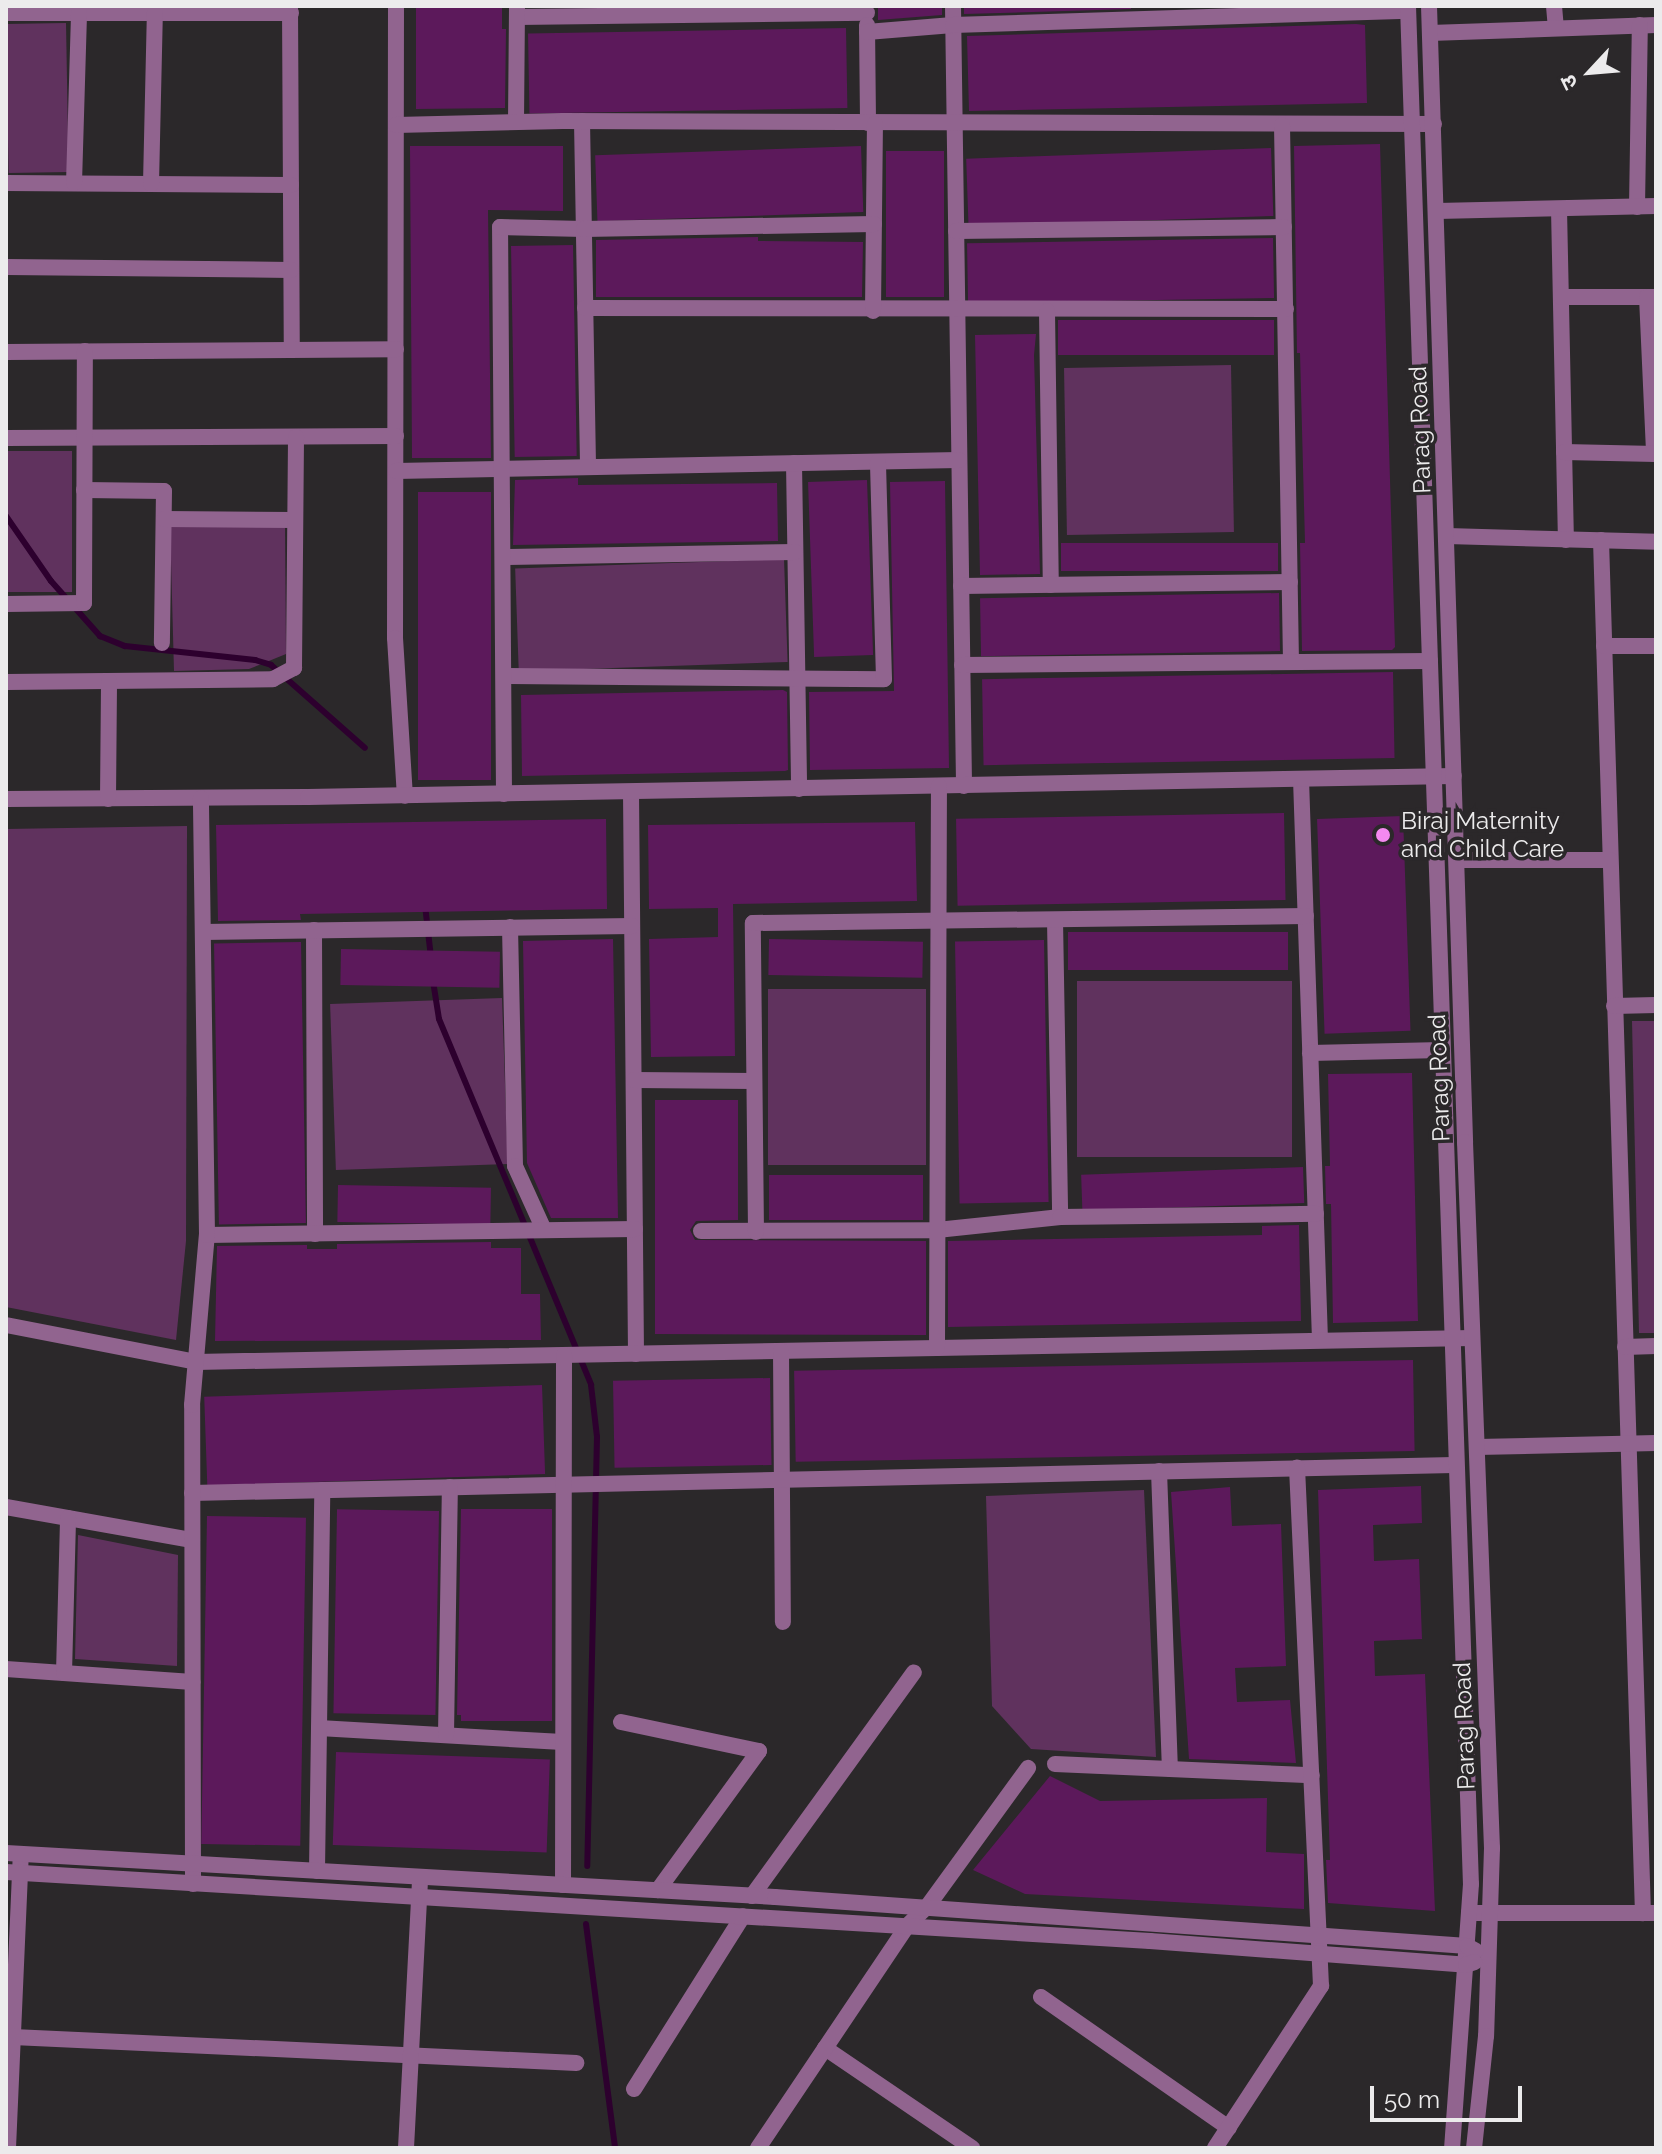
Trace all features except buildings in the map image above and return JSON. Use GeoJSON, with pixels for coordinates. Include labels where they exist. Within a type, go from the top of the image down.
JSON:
{"type":"FeatureCollection","features":[{"type":"Feature","properties":{"kind":"street"},"geometry":{"type":"LineString","coordinates":[[396,6],[395,638],[405,796]]}},
{"type":"Feature","properties":{"kind":"street"},"geometry":{"type":"LineString","coordinates":[[953,6],[964,786]]}},
{"type":"Feature","properties":{"kind":"street","name":"Parag Road"},"geometry":{"type":"LineString","coordinates":[[1429,6],[1472,1338],[1492,1848],[1486,2036],[1474,2148]]}},
{"type":"Feature","properties":{"kind":"street"},"geometry":{"type":"LineString","coordinates":[[1554,6],[1556,28]]}},
{"type":"Feature","properties":{"kind":"street"},"geometry":{"type":"LineString","coordinates":[[867,32],[953,25],[1030,14],[1408,8]]}},
{"type":"Feature","properties":{"kind":"street","name":"Parag Road"},"geometry":{"type":"LineString","coordinates":[[1408,8],[1469,1913],[1452,2148]]}},
{"type":"Feature","properties":{"kind":"street"},"geometry":{"type":"LineString","coordinates":[[6,13],[290,9],[292,349]]}},
{"type":"Feature","properties":{"kind":"street"},"geometry":{"type":"LineString","coordinates":[[516,122],[517,12],[867,10],[874,224],[873,311]]}},
{"type":"Feature","properties":{"kind":"street"},"geometry":{"type":"LineString","coordinates":[[74,183],[79,13]]}},
{"type":"Feature","properties":{"kind":"street"},"geometry":{"type":"LineString","coordinates":[[151,184],[155,13]]}},
{"type":"Feature","properties":{"kind":"street"},"geometry":{"type":"LineString","coordinates":[[1430,33],[1648,25],[1637,207]]}},
{"type":"Feature","properties":{"kind":"street"},"geometry":{"type":"LineString","coordinates":[[396,125],[582,121],[1434,124]]}},
{"type":"Feature","properties":{"kind":"street"},"geometry":{"type":"LineString","coordinates":[[582,121],[588,467]]}},
{"type":"Feature","properties":{"kind":"street"},"geometry":{"type":"LineString","coordinates":[[1282,125],[1291,662]]}},
{"type":"Feature","properties":{"kind":"street"},"geometry":{"type":"LineString","coordinates":[[6,183],[291,185]]}},
{"type":"Feature","properties":{"kind":"street"},"geometry":{"type":"LineString","coordinates":[[1437,211],[1656,206]]}},
{"type":"Feature","properties":{"kind":"street"},"geometry":{"type":"LineString","coordinates":[[1559,209],[1566,540]]}},
{"type":"Feature","properties":{"kind":"street"},"geometry":{"type":"LineString","coordinates":[[504,794],[500,227],[584,229],[874,224]]}},
{"type":"Feature","properties":{"kind":"street"},"geometry":{"type":"LineString","coordinates":[[956,231],[1284,227]]}},
{"type":"Feature","properties":{"kind":"street"},"geometry":{"type":"LineString","coordinates":[[6,267],[291,270]]}},
{"type":"Feature","properties":{"kind":"street"},"geometry":{"type":"LineString","coordinates":[[1561,297],[1652,297],[1655,454],[1564,452]]}},
{"type":"Feature","properties":{"kind":"street"},"geometry":{"type":"LineString","coordinates":[[585,308],[873,311],[1286,309]]}},
{"type":"Feature","properties":{"kind":"street"},"geometry":{"type":"LineString","coordinates":[[1047,311],[1051,585]]}},
{"type":"Feature","properties":{"kind":"street"},"geometry":{"type":"LineString","coordinates":[[6,352],[396,349]]}},
{"type":"Feature","properties":{"kind":"street"},"geometry":{"type":"LineString","coordinates":[[6,604],[84,603],[85,351]]}},
{"type":"Feature","properties":{"kind":"street"},"geometry":{"type":"LineString","coordinates":[[6,438],[396,436]]}},
{"type":"Feature","properties":{"kind":"street"},"geometry":{"type":"LineString","coordinates":[[6,682],[273,679],[294,668],[296,437]]}},
{"type":"Feature","properties":{"kind":"street"},"geometry":{"type":"LineString","coordinates":[[396,471],[959,460]]}},
{"type":"Feature","properties":{"kind":"street"},"geometry":{"type":"LineString","coordinates":[[504,676],[884,679],[878,462]]}},
{"type":"Feature","properties":{"kind":"street"},"geometry":{"type":"LineString","coordinates":[[794,463],[799,789]]}},
{"type":"Feature","properties":{"kind":"street"},"geometry":{"type":"LineString","coordinates":[[84,490],[164,491],[162,643]]}},
{"type":"Feature","properties":{"kind":"street"},"geometry":{"type":"LineString","coordinates":[[164,519],[294,520]]}},
{"type":"Feature","properties":{"kind":"street"},"geometry":{"type":"LineString","coordinates":[[1447,536],[1656,542]]}},
{"type":"Feature","properties":{"kind":"street"},"geometry":{"type":"LineString","coordinates":[[1469,1913],[1649,1913],[1637,1740],[1601,540]]}},
{"type":"Feature","properties":{"kind":"street"},"geometry":{"type":"LineString","coordinates":[[503,557],[795,552]]}},
{"type":"Feature","properties":{"kind":"street"},"geometry":{"type":"LineString","coordinates":[[961,586],[1290,582]]}},
{"type":"Feature","properties":{"kind":"street"},"geometry":{"type":"LineString","coordinates":[[1604,646],[1656,646]]}},
{"type":"Feature","properties":{"kind":"street"},"geometry":{"type":"LineString","coordinates":[[962,665],[1430,661]]}},
{"type":"Feature","properties":{"kind":"street"},"geometry":{"type":"LineString","coordinates":[[108,799],[109,681]]}},
{"type":"Feature","properties":{"kind":"street"},"geometry":{"type":"LineString","coordinates":[[6,799],[405,796],[1454,776]]}},
{"type":"Feature","properties":{"kind":"street"},"geometry":{"type":"LineString","coordinates":[[1301,779],[1320,1340]]}},
{"type":"Feature","properties":{"kind":"street"},"geometry":{"type":"LineString","coordinates":[[937,1348],[939,786]]}},
{"type":"Feature","properties":{"kind":"street"},"geometry":{"type":"LineString","coordinates":[[631,792],[636,1354]]}},
{"type":"Feature","properties":{"kind":"street"},"geometry":{"type":"LineString","coordinates":[[193,1884],[192,1493],[196,1362],[207,1235],[201,798]]}},
{"type":"Feature","properties":{"kind":"street"},"geometry":{"type":"LineString","coordinates":[[1457,860],[1610,860]]}},
{"type":"Feature","properties":{"kind":"street"},"geometry":{"type":"LineString","coordinates":[[756,1232],[753,923],[1306,916]]}},
{"type":"Feature","properties":{"kind":"street"},"geometry":{"type":"LineString","coordinates":[[1055,920],[1060,1217]]}},
{"type":"Feature","properties":{"kind":"street"},"geometry":{"type":"LineString","coordinates":[[203,932],[632,926]]}},
{"type":"Feature","properties":{"kind":"street"},"geometry":{"type":"LineString","coordinates":[[510,927],[515,1166],[540,1230]]}},
{"type":"Feature","properties":{"kind":"street"},"geometry":{"type":"LineString","coordinates":[[314,930],[315,1234]]}},
{"type":"Feature","properties":{"kind":"street"},"geometry":{"type":"LineString","coordinates":[[1614,1006],[1656,1005]]}},
{"type":"Feature","properties":{"kind":"street"},"geometry":{"type":"LineString","coordinates":[[1310,1053],[1442,1050]]}},
{"type":"Feature","properties":{"kind":"street"},"geometry":{"type":"LineString","coordinates":[[634,1080],[754,1081]]}},
{"type":"Feature","properties":{"kind":"street"},"geometry":{"type":"LineString","coordinates":[[701,1231],[937,1230],[1060,1217],[1316,1214]]}},
{"type":"Feature","properties":{"kind":"street"},"geometry":{"type":"LineString","coordinates":[[207,1235],[635,1229]]}},
{"type":"Feature","properties":{"kind":"street"},"geometry":{"type":"LineString","coordinates":[[6,1325],[196,1362],[1472,1338]]}},
{"type":"Feature","properties":{"kind":"street"},"geometry":{"type":"LineString","coordinates":[[1625,1347],[1656,1346]]}},
{"type":"Feature","properties":{"kind":"street"},"geometry":{"type":"LineString","coordinates":[[781,1351],[783,1622]]}},
{"type":"Feature","properties":{"kind":"street"},"geometry":{"type":"LineString","coordinates":[[563,1885],[564,1484],[568,1355]]}},
{"type":"Feature","properties":{"kind":"street"},"geometry":{"type":"LineString","coordinates":[[1477,1447],[1656,1443]]}},
{"type":"Feature","properties":{"kind":"street"},"geometry":{"type":"LineString","coordinates":[[192,1493],[1454,1465]]}},
{"type":"Feature","properties":{"kind":"street"},"geometry":{"type":"LineString","coordinates":[[1215,2148],[1321,1986],[1297,1468]]}},
{"type":"Feature","properties":{"kind":"street"},"geometry":{"type":"LineString","coordinates":[[1159,1471],[1170,1769]]}},
{"type":"Feature","properties":{"kind":"street"},"geometry":{"type":"LineString","coordinates":[[446,1735],[450,1487]]}},
{"type":"Feature","properties":{"kind":"street"},"geometry":{"type":"LineString","coordinates":[[317,1871],[322,1490]]}},
{"type":"Feature","properties":{"kind":"street"},"geometry":{"type":"LineString","coordinates":[[6,1507],[192,1540]]}},
{"type":"Feature","properties":{"kind":"street"},"geometry":{"type":"LineString","coordinates":[[64,1673],[68,1518]]}},
{"type":"Feature","properties":{"kind":"street"},"geometry":{"type":"LineString","coordinates":[[6,1669],[193,1682]]}},
{"type":"Feature","properties":{"kind":"street"},"geometry":{"type":"LineString","coordinates":[[752,1896],[914,1672]]}},
{"type":"Feature","properties":{"kind":"street"},"geometry":{"type":"LineString","coordinates":[[621,1722],[759,1751],[658,1890]]}},
{"type":"Feature","properties":{"kind":"street"},"geometry":{"type":"LineString","coordinates":[[319,1728],[563,1742]]}},
{"type":"Feature","properties":{"kind":"street"},"geometry":{"type":"LineString","coordinates":[[1637,1740],[1656,1739]]}},
{"type":"Feature","properties":{"kind":"street"},"geometry":{"type":"LineString","coordinates":[[1055,1764],[1312,1775]]}},
{"type":"Feature","properties":{"kind":"street"},"geometry":{"type":"LineString","coordinates":[[758,2148],[907,1926],[927,1907],[1028,1768]]}},
{"type":"Feature","properties":{"kind":"street"},"geometry":{"type":"LineString","coordinates":[[8,2148],[13,2037],[13,1854],[927,1907],[1467,1946],[1488,1958]]}},
{"type":"Feature","properties":{"kind":"street"},"geometry":{"type":"LineString","coordinates":[[13,1873],[907,1926],[1466,1965],[1488,1958]]}},
{"type":"Feature","properties":{"kind":"street"},"geometry":{"type":"LineString","coordinates":[[406,2148],[420,1877]]}},
{"type":"Feature","properties":{"kind":"street"},"geometry":{"type":"LineString","coordinates":[[634,2089],[743,1916]]}},
{"type":"Feature","properties":{"kind":"street"},"geometry":{"type":"LineString","coordinates":[[1041,1997],[1229,2128]]}},
{"type":"Feature","properties":{"kind":"street"},"geometry":{"type":"LineString","coordinates":[[13,2037],[576,2063]]}},
{"type":"Feature","properties":{"kind":"street"},"geometry":{"type":"LineString","coordinates":[[825,2048],[972,2148]]}},
{"type":"Feature","properties":{"kind":"shaded area"},"geometry":{"type":"Polygon","coordinates":[[[66,23],[69,172],[9,173],[6,24],[66,23]]]}},
{"type":"Feature","properties":{"kind":"shaded area"},"geometry":{"type":"Polygon","coordinates":[[[1231,365],[1234,532],[1067,535],[1064,368],[1231,365]]]}},
{"type":"Feature","properties":{"kind":"shaded area"},"geometry":{"type":"Polygon","coordinates":[[[6,451],[72,451],[72,592],[6,592],[6,451]]]}},
{"type":"Feature","properties":{"kind":"shaded area"},"geometry":{"type":"Polygon","coordinates":[[[170,524],[285,524],[286,654],[249,669],[174,671],[170,524]]]}},
{"type":"Feature","properties":{"kind":"shaded area"},"geometry":{"type":"Polygon","coordinates":[[[784,559],[788,662],[519,671],[515,568],[784,559]]]}},
{"type":"Feature","properties":{"kind":"shaded area"},"geometry":{"type":"Polygon","coordinates":[[[187,826],[186,1241],[176,1340],[6,1307],[6,829],[187,826]]]}},
{"type":"Feature","properties":{"kind":"shaded area"},"geometry":{"type":"Polygon","coordinates":[[[1077,981],[1292,981],[1292,1157],[1077,1157],[1077,981]]]}},
{"type":"Feature","properties":{"kind":"shaded area"},"geometry":{"type":"Polygon","coordinates":[[[768,989],[926,989],[926,1165],[768,1165],[768,989]]]}},
{"type":"Feature","properties":{"kind":"shaded area"},"geometry":{"type":"Polygon","coordinates":[[[502,998],[508,1164],[336,1170],[330,1004],[502,998]]]}},
{"type":"Feature","properties":{"kind":"shaded area"},"geometry":{"type":"Polygon","coordinates":[[[1632,1021],[1656,1021],[1656,1333],[1639,1333],[1632,1021]]]}},
{"type":"Feature","properties":{"kind":"shaded area"},"geometry":{"type":"Polygon","coordinates":[[[1144,1490],[1156,1757],[1031,1749],[992,1706],[986,1496],[1144,1490]]]}},
{"type":"Feature","properties":{"kind":"shaded area"},"geometry":{"type":"Polygon","coordinates":[[[78,1535],[178,1555],[177,1666],[75,1659],[78,1535]]]}},
{"type":"Feature","properties":{"kind":"waterway"},"geometry":{"type":"LineString","coordinates":[[6,516],[51,581],[100,636],[125,646],[255,660],[271,665],[365,748]]}},
{"type":"Feature","properties":{"kind":"waterway"},"geometry":{"type":"LineString","coordinates":[[425,905],[431,958]]}},
{"type":"Feature","properties":{"kind":"waterway"},"geometry":{"type":"LineString","coordinates":[[433,981],[439,1019],[591,1385],[597,1437],[587,1866]]}},
{"type":"Feature","properties":{"kind":"waterway"},"geometry":{"type":"LineString","coordinates":[[586,1924],[615,2148]]}},
{"type":"Feature","properties":{"kind":"place","name":"Biraj Maternity and Child Care"},"geometry":{"type":"Point","coordinates":[1383,835]}}]}
